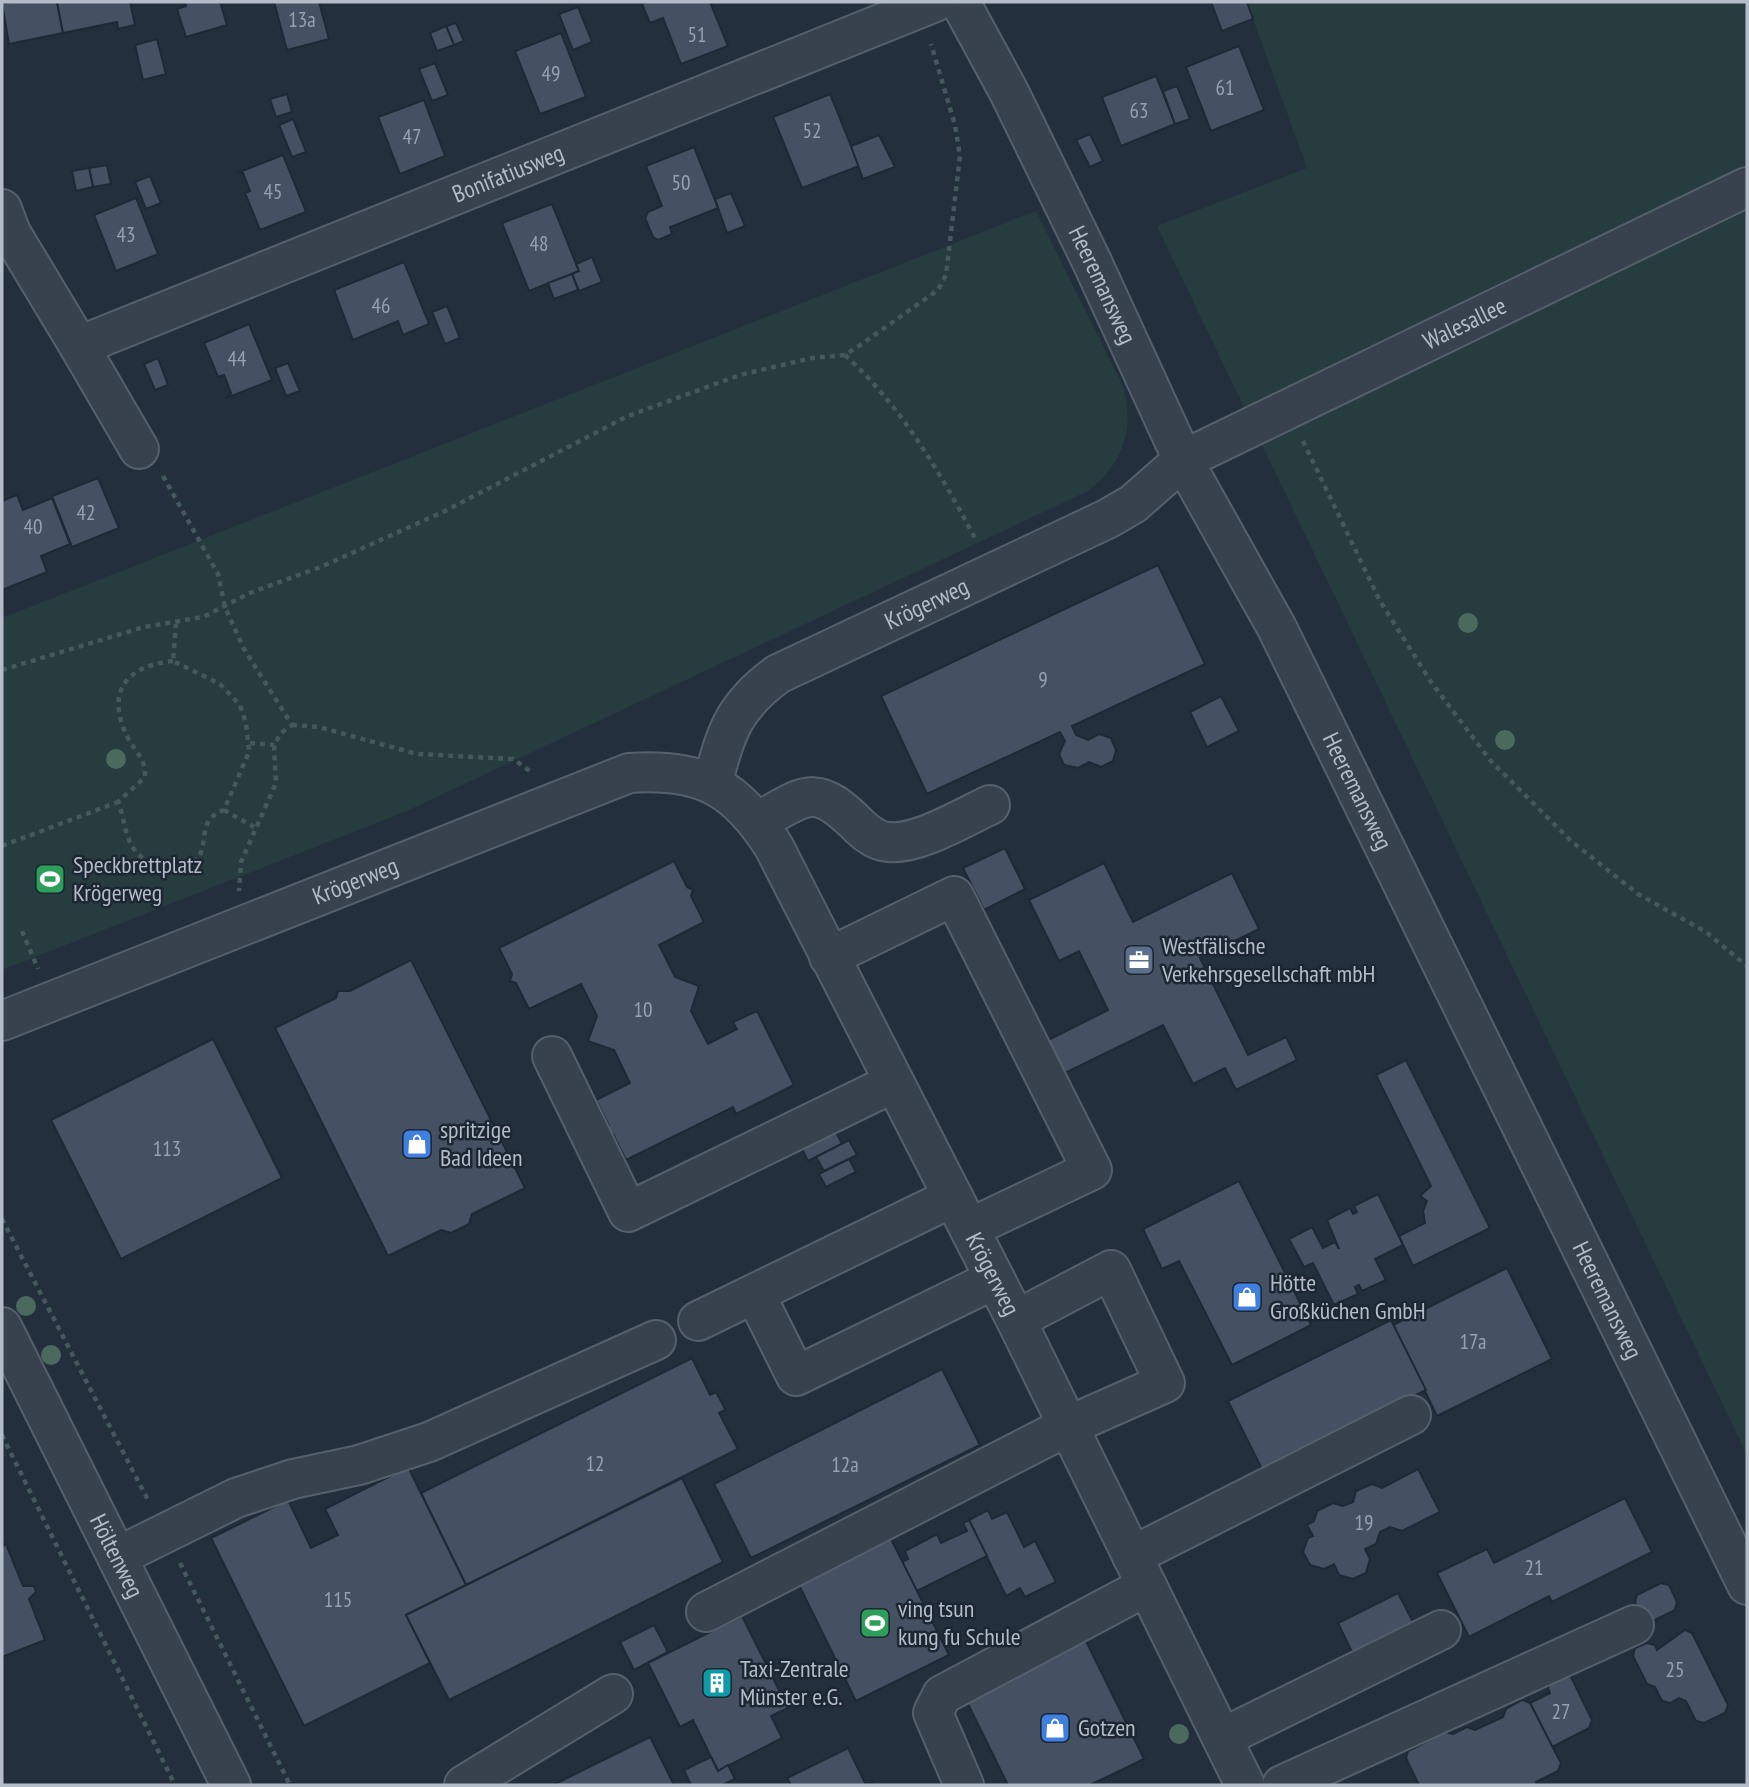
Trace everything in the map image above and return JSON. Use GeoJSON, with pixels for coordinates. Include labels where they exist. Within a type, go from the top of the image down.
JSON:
{"type":"FeatureCollection","features":[{"type":"Feature","properties":{"kind":"street","name":"Heeremansweg"},"geometry":{"type":"LineString","coordinates":[[960,2],[1021,116],[1184,460],[1277,628],[1747,1586]]}},
{"type":"Feature","properties":{"kind":"street","name":"Bonifatiusweg"},"geometry":{"type":"LineString","coordinates":[[79,346],[926,6]]}},
{"type":"Feature","properties":{"kind":"street","name":"Walesallee"},"geometry":{"type":"LineString","coordinates":[[1184,460],[1747,187]]}},
{"type":"Feature","properties":{"kind":"street"},"geometry":{"type":"LineString","coordinates":[[5,226],[139,449]]}},
{"type":"Feature","properties":{"kind":"street","name":"Krögerweg"},"geometry":{"type":"LineString","coordinates":[[713,782],[731,723],[751,696],[778,674],[996,573],[1133,504],[1184,460]]}},
{"type":"Feature","properties":{"kind":"street","name":"Krögerweg"},"geometry":{"type":"LineString","coordinates":[[2,1021],[629,773],[668,772],[713,782],[737,800],[758,822],[962,1213],[1245,1785]]}},
{"type":"Feature","properties":{"kind":"street"},"geometry":{"type":"LineString","coordinates":[[758,822],[799,799],[820,796],[838,804],[867,833],[888,843],[916,838],[990,805]]}},
{"type":"Feature","properties":{"kind":"street"},"geometry":{"type":"LineString","coordinates":[[698,1321],[755,1293],[962,1213],[1092,1170],[954,897],[829,957]]}},
{"type":"Feature","properties":{"kind":"street"},"geometry":{"type":"LineString","coordinates":[[552,1056],[628,1212],[893,1083]]}},
{"type":"Feature","properties":{"kind":"street"},"geometry":{"type":"LineString","coordinates":[[706,1612],[1068,1426],[1165,1383],[1111,1270],[1016,1320]]}},
{"type":"Feature","properties":{"kind":"street"},"geometry":{"type":"LineString","coordinates":[[755,1293],[796,1376],[995,1279]]}},
{"type":"Feature","properties":{"kind":"street","name":"Höltenweg"},"geometry":{"type":"LineString","coordinates":[[2,1327],[231,1785]]}},
{"type":"Feature","properties":{"kind":"street"},"geometry":{"type":"LineString","coordinates":[[117,1557],[236,1498],[293,1479],[359,1465],[429,1442],[656,1340]]}},
{"type":"Feature","properties":{"kind":"street"},"geometry":{"type":"LineString","coordinates":[[964,1785],[933,1713],[942,1695],[1139,1571],[1411,1415]]}},
{"type":"Feature","properties":{"kind":"street"},"geometry":{"type":"LineString","coordinates":[[1282,1785],[1634,1625]]}},
{"type":"Feature","properties":{"kind":"street"},"geometry":{"type":"LineString","coordinates":[[1222,1738],[1441,1630]]}},
{"type":"Feature","properties":{"kind":"street"},"geometry":{"type":"LineString","coordinates":[[464,1785],[613,1694]]}},
{"type":"Feature","properties":{"kind":"path"},"geometry":{"type":"LineString","coordinates":[[2,670],[144,627],[176,624],[225,607],[250,593],[323,566],[445,511],[628,416],[691,392],[771,367],[845,355],[937,290],[946,275],[960,156],[931,43],[926,6]]}},
{"type":"Feature","properties":{"kind":"path"},"geometry":{"type":"LineString","coordinates":[[845,355],[902,417],[932,460],[996,573]]}},
{"type":"Feature","properties":{"kind":"path"},"geometry":{"type":"LineString","coordinates":[[1288,410],[1380,601],[1431,682],[1490,761],[1571,841],[1638,894],[1706,932],[1747,966]]}},
{"type":"Feature","properties":{"kind":"path"},"geometry":{"type":"LineString","coordinates":[[139,449],[169,483],[218,574],[225,607],[244,649],[292,725]]}},
{"type":"Feature","properties":{"kind":"path"},"geometry":{"type":"LineString","coordinates":[[173,661],[176,624]]}},
{"type":"Feature","properties":{"kind":"path"},"geometry":{"type":"LineString","coordinates":[[2,846],[118,802],[145,777],[146,766],[122,725],[118,707],[121,690],[127,678],[140,668],[173,661],[204,675],[232,693],[240,705],[250,743],[224,810],[213,814],[205,825],[201,852],[192,864],[177,869],[158,868],[132,847],[118,802]]}},
{"type":"Feature","properties":{"kind":"path"},"geometry":{"type":"LineString","coordinates":[[241,926],[239,877],[254,828],[275,783],[274,745],[281,733],[292,725],[319,727],[417,754],[513,759],[561,799]]}},
{"type":"Feature","properties":{"kind":"path"},"geometry":{"type":"LineString","coordinates":[[250,743],[274,745]]}},
{"type":"Feature","properties":{"kind":"path"},"geometry":{"type":"LineString","coordinates":[[224,810],[254,828]]}},
{"type":"Feature","properties":{"kind":"path"},"geometry":{"type":"LineString","coordinates":[[22,931],[33,957]]}},
{"type":"Feature","properties":{"kind":"path"},"geometry":{"type":"LineString","coordinates":[[2,1434],[175,1785]]}},
{"type":"Feature","properties":{"kind":"green space"},"geometry":{"type":"Polygon","coordinates":[[[1247,2],[1747,2],[1747,1455],[1157,226],[1307,168],[1247,2]]]}},
{"type":"Feature","properties":{"kind":"green space"},"geometry":{"type":"Polygon","coordinates":[[[1036,211],[1123,386],[1126,402],[1126,431],[1118,457],[1088,491],[407,811],[2,970],[2,618],[1036,211]]]}},
{"type":"Feature","properties":{"kind":"building"},"geometry":{"type":"Polygon","coordinates":[[[57,2],[63,33],[9,44],[2,3],[57,2]]]}},
{"type":"Feature","properties":{"kind":"building"},"geometry":{"type":"Polygon","coordinates":[[[57,2],[130,2],[135,25],[118,29],[117,22],[63,33],[57,2]]]}},
{"type":"Feature","properties":{"kind":"building"},"geometry":{"type":"Polygon","coordinates":[[[185,2],[220,2],[227,25],[186,37],[177,9],[186,6],[185,2]]]}},
{"type":"Feature","properties":{"kind":"building"},"geometry":{"type":"Polygon","coordinates":[[[274,2],[319,2],[329,39],[287,50],[274,2]]]}},
{"type":"Feature","properties":{"kind":"building"},"geometry":{"type":"Polygon","coordinates":[[[710,2],[728,46],[681,64],[663,18],[650,23],[642,4],[710,2]]]}},
{"type":"Feature","properties":{"kind":"building"},"geometry":{"type":"Polygon","coordinates":[[[1211,2],[1247,2],[1253,19],[1222,31],[1211,2]]]}},
{"type":"Feature","properties":{"kind":"building"},"geometry":{"type":"Polygon","coordinates":[[[578,7],[592,42],[573,50],[559,14],[578,7]]]}},
{"type":"Feature","properties":{"kind":"building"},"geometry":{"type":"Polygon","coordinates":[[[456,23],[464,41],[454,45],[446,26],[456,23]]]}},
{"type":"Feature","properties":{"kind":"building"},"geometry":{"type":"Polygon","coordinates":[[[446,26],[454,45],[437,51],[430,33],[446,26]]]}},
{"type":"Feature","properties":{"kind":"building"},"geometry":{"type":"Polygon","coordinates":[[[561,33],[586,97],[540,114],[515,51],[561,33]]]}},
{"type":"Feature","properties":{"kind":"building"},"geometry":{"type":"Polygon","coordinates":[[[157,39],[166,74],[143,80],[135,45],[157,39]]]}},
{"type":"Feature","properties":{"kind":"building"},"geometry":{"type":"Polygon","coordinates":[[[1239,46],[1264,110],[1211,131],[1186,67],[1239,46]]]}},
{"type":"Feature","properties":{"kind":"building"},"geometry":{"type":"Polygon","coordinates":[[[435,63],[448,95],[432,101],[419,69],[435,63]]]}},
{"type":"Feature","properties":{"kind":"building"},"geometry":{"type":"Polygon","coordinates":[[[1156,76],[1175,124],[1121,146],[1102,97],[1156,76]]]}},
{"type":"Feature","properties":{"kind":"building"},"geometry":{"type":"Polygon","coordinates":[[[1177,86],[1190,119],[1175,124],[1163,91],[1177,86]]]}},
{"type":"Feature","properties":{"kind":"building"},"geometry":{"type":"Polygon","coordinates":[[[287,94],[292,112],[276,117],[270,99],[287,94]]]}},
{"type":"Feature","properties":{"kind":"building"},"geometry":{"type":"Polygon","coordinates":[[[830,94],[859,166],[802,188],[773,117],[830,94]]]}},
{"type":"Feature","properties":{"kind":"building"},"geometry":{"type":"Polygon","coordinates":[[[424,100],[445,156],[400,174],[378,117],[424,100]]]}},
{"type":"Feature","properties":{"kind":"building"},"geometry":{"type":"Polygon","coordinates":[[[293,119],[306,152],[292,157],[279,125],[293,119]]]}},
{"type":"Feature","properties":{"kind":"building"},"geometry":{"type":"Polygon","coordinates":[[[1090,134],[1103,161],[1090,167],[1076,140],[1090,134]]]}},
{"type":"Feature","properties":{"kind":"building"},"geometry":{"type":"Polygon","coordinates":[[[879,135],[895,167],[863,179],[851,146],[879,135]]]}},
{"type":"Feature","properties":{"kind":"building"},"geometry":{"type":"Polygon","coordinates":[[[694,147],[718,208],[670,227],[672,234],[658,240],[653,237],[645,218],[648,212],[662,206],[646,166],[694,147]]]}},
{"type":"Feature","properties":{"kind":"building"},"geometry":{"type":"Polygon","coordinates":[[[283,155],[306,212],[260,230],[245,193],[250,191],[243,173],[237,173],[283,155]]]}},
{"type":"Feature","properties":{"kind":"building"},"geometry":{"type":"Polygon","coordinates":[[[107,165],[111,184],[93,187],[89,168],[107,165]]]}},
{"type":"Feature","properties":{"kind":"building"},"geometry":{"type":"Polygon","coordinates":[[[89,168],[93,187],[76,191],[72,171],[89,168]]]}},
{"type":"Feature","properties":{"kind":"building"},"geometry":{"type":"Polygon","coordinates":[[[150,176],[161,203],[146,209],[135,182],[150,176]]]}},
{"type":"Feature","properties":{"kind":"building"},"geometry":{"type":"Polygon","coordinates":[[[731,193],[745,226],[727,233],[715,199],[731,193]]]}},
{"type":"Feature","properties":{"kind":"building"},"geometry":{"type":"Polygon","coordinates":[[[136,198],[158,254],[116,271],[94,215],[136,198]]]}},
{"type":"Feature","properties":{"kind":"building"},"geometry":{"type":"Polygon","coordinates":[[[552,204],[579,271],[529,291],[502,223],[552,204]]]}},
{"type":"Feature","properties":{"kind":"building"},"geometry":{"type":"Polygon","coordinates":[[[592,257],[602,282],[579,291],[572,274],[579,271],[576,264],[592,257]]]}},
{"type":"Feature","properties":{"kind":"building"},"geometry":{"type":"Polygon","coordinates":[[[404,262],[429,324],[403,335],[398,321],[353,340],[334,290],[404,262]]]}},
{"type":"Feature","properties":{"kind":"building"},"geometry":{"type":"Polygon","coordinates":[[[572,274],[578,290],[554,299],[548,283],[572,274]]]}},
{"type":"Feature","properties":{"kind":"building"},"geometry":{"type":"Polygon","coordinates":[[[447,306],[460,338],[445,344],[432,312],[447,306]]]}},
{"type":"Feature","properties":{"kind":"building"},"geometry":{"type":"Polygon","coordinates":[[[249,324],[272,380],[226,398],[231,393],[224,375],[218,377],[204,343],[249,324]]]}},
{"type":"Feature","properties":{"kind":"building"},"geometry":{"type":"Polygon","coordinates":[[[158,358],[168,385],[155,390],[144,364],[158,358]]]}},
{"type":"Feature","properties":{"kind":"building"},"geometry":{"type":"Polygon","coordinates":[[[288,363],[300,391],[286,396],[275,368],[288,363]]]}},
{"type":"Feature","properties":{"kind":"building"},"geometry":{"type":"Polygon","coordinates":[[[98,478],[119,528],[72,547],[52,496],[98,478]]]}},
{"type":"Feature","properties":{"kind":"building"},"geometry":{"type":"Polygon","coordinates":[[[17,495],[23,510],[52,498],[70,544],[41,556],[47,572],[2,590],[2,501],[17,495]]]}},
{"type":"Feature","properties":{"kind":"building"},"geometry":{"type":"Polygon","coordinates":[[[1158,565],[1205,664],[1072,726],[1076,735],[1088,740],[1099,734],[1111,738],[1116,750],[1113,761],[1101,767],[1089,762],[1078,768],[1064,765],[1059,754],[1065,741],[1060,732],[927,794],[881,696],[1158,565]]]}},
{"type":"Feature","properties":{"kind":"building"},"geometry":{"type":"Polygon","coordinates":[[[1221,696],[1239,731],[1207,747],[1190,712],[1221,696]]]}},
{"type":"Feature","properties":{"kind":"building"},"geometry":{"type":"Polygon","coordinates":[[[1005,848],[1025,889],[984,910],[963,868],[1005,848]]]}},
{"type":"Feature","properties":{"kind":"building"},"geometry":{"type":"Polygon","coordinates":[[[674,861],[687,887],[693,890],[691,896],[704,922],[659,945],[675,977],[699,986],[691,1011],[708,1044],[737,1029],[733,1022],[757,1011],[794,1085],[736,1114],[733,1107],[626,1160],[613,1134],[606,1132],[609,1126],[596,1100],[630,1083],[614,1050],[588,1041],[597,1016],[581,984],[529,1009],[516,983],[510,981],[512,974],[499,948],[674,861]]]}},
{"type":"Feature","properties":{"kind":"building"},"geometry":{"type":"Polygon","coordinates":[[[1104,863],[1133,922],[1232,873],[1259,929],[1200,958],[1248,1055],[1286,1037],[1297,1060],[1236,1090],[1225,1068],[1193,1084],[1163,1025],[1065,1073],[1048,1040],[1108,1010],[1079,951],[1059,961],[1029,900],[1104,863]]]}},
{"type":"Feature","properties":{"kind":"building","name":"spritzige Bad Ideen"},"geometry":{"type":"Polygon","coordinates":[[[411,960],[525,1188],[472,1214],[469,1224],[451,1233],[441,1230],[388,1256],[275,1028],[336,998],[338,991],[350,991],[411,960]]]}},
{"type":"Feature","properties":{"kind":"building"},"geometry":{"type":"Polygon","coordinates":[[[213,1039],[282,1178],[121,1259],[51,1120],[213,1039]]]}},
{"type":"Feature","properties":{"kind":"building"},"geometry":{"type":"Polygon","coordinates":[[[1406,1060],[1490,1228],[1413,1266],[1399,1236],[1425,1223],[1423,1211],[1427,1201],[1420,1196],[1431,1186],[1376,1075],[1406,1060]]]}},
{"type":"Feature","properties":{"kind":"building"},"geometry":{"type":"Polygon","coordinates":[[[835,1130],[842,1144],[808,1161],[801,1147],[835,1130]]]}},
{"type":"Feature","properties":{"kind":"building"},"geometry":{"type":"Polygon","coordinates":[[[849,1140],[857,1155],[824,1171],[816,1157],[849,1140]]]}},
{"type":"Feature","properties":{"kind":"building"},"geometry":{"type":"Polygon","coordinates":[[[849,1159],[856,1172],[826,1187],[819,1174],[849,1159]]]}},
{"type":"Feature","properties":{"kind":"building","name":"Hötte Großküchen GmbH"},"geometry":{"type":"Polygon","coordinates":[[[1239,1181],[1311,1325],[1232,1365],[1179,1261],[1162,1269],[1143,1229],[1239,1181]]]}},
{"type":"Feature","properties":{"kind":"building"},"geometry":{"type":"Polygon","coordinates":[[[1378,1194],[1403,1245],[1375,1259],[1386,1280],[1362,1291],[1359,1285],[1355,1287],[1358,1294],[1334,1305],[1313,1263],[1304,1267],[1289,1239],[1312,1227],[1323,1248],[1335,1242],[1339,1249],[1327,1220],[1350,1208],[1353,1214],[1357,1212],[1354,1206],[1378,1194]]]}},
{"type":"Feature","properties":{"kind":"building"},"geometry":{"type":"Polygon","coordinates":[[[1507,1268],[1552,1359],[1437,1416],[1393,1325],[1507,1268]]]}},
{"type":"Feature","properties":{"kind":"building"},"geometry":{"type":"Polygon","coordinates":[[[1391,1320],[1426,1390],[1263,1471],[1228,1401],[1391,1320]]]}},
{"type":"Feature","properties":{"kind":"building"},"geometry":{"type":"Polygon","coordinates":[[[692,1358],[710,1395],[716,1392],[723,1405],[725,1410],[719,1413],[738,1449],[466,1585],[421,1493],[692,1358]]]}},
{"type":"Feature","properties":{"kind":"building"},"geometry":{"type":"Polygon","coordinates":[[[942,1369],[980,1445],[751,1558],[714,1484],[942,1369]]]}},
{"type":"Feature","properties":{"kind":"building"},"geometry":{"type":"Polygon","coordinates":[[[408,1467],[466,1585],[406,1615],[430,1663],[304,1726],[211,1538],[288,1500],[311,1548],[338,1535],[325,1509],[408,1467]]]}},
{"type":"Feature","properties":{"kind":"building"},"geometry":{"type":"Polygon","coordinates":[[[1418,1469],[1440,1512],[1402,1531],[1390,1527],[1380,1532],[1376,1544],[1365,1549],[1370,1559],[1366,1573],[1353,1579],[1339,1575],[1334,1564],[1324,1569],[1310,1565],[1303,1552],[1308,1538],[1313,1536],[1307,1525],[1314,1521],[1317,1511],[1333,1503],[1343,1506],[1353,1502],[1356,1491],[1372,1484],[1382,1488],[1418,1469]]]}},
{"type":"Feature","properties":{"kind":"building"},"geometry":{"type":"Polygon","coordinates":[[[682,1478],[723,1562],[449,1700],[406,1615],[682,1478]]]}},
{"type":"Feature","properties":{"kind":"building"},"geometry":{"type":"Polygon","coordinates":[[[1625,1498],[1652,1552],[1552,1602],[1549,1596],[1469,1637],[1437,1573],[1487,1549],[1494,1563],[1625,1498]]]}},
{"type":"Feature","properties":{"kind":"building"},"geometry":{"type":"Polygon","coordinates":[[[988,1510],[992,1519],[1007,1512],[1024,1547],[1035,1541],[1056,1582],[1025,1597],[1020,1588],[1006,1596],[969,1520],[988,1510]]]}},
{"type":"Feature","properties":{"kind":"building"},"geometry":{"type":"Polygon","coordinates":[[[969,1520],[987,1556],[917,1591],[902,1562],[908,1559],[905,1551],[937,1534],[941,1543],[967,1531],[963,1523],[969,1520]]]}},
{"type":"Feature","properties":{"kind":"building","name":"ving tsun kung fu Schule"},"geometry":{"type":"Polygon","coordinates":[[[891,1539],[949,1655],[856,1701],[799,1585],[891,1539]]]}},
{"type":"Feature","properties":{"kind":"building"},"geometry":{"type":"Polygon","coordinates":[[[6,1544],[23,1586],[34,1586],[36,1592],[29,1599],[45,1640],[2,1657],[2,1546],[6,1544]]]}},
{"type":"Feature","properties":{"kind":"building"},"geometry":{"type":"Polygon","coordinates":[[[1661,1583],[1669,1585],[1677,1602],[1675,1610],[1651,1622],[1643,1619],[1635,1602],[1637,1595],[1661,1583]]]}},
{"type":"Feature","properties":{"kind":"building"},"geometry":{"type":"Polygon","coordinates":[[[1398,1593],[1413,1622],[1352,1652],[1338,1623],[1398,1593]]]}},
{"type":"Feature","properties":{"kind":"building","name":"Taxi-Zentrale Münster e.G."},"geometry":{"type":"Polygon","coordinates":[[[742,1616],[788,1708],[771,1716],[782,1738],[718,1771],[693,1720],[680,1727],[648,1663],[742,1616]]]}},
{"type":"Feature","properties":{"kind":"building"},"geometry":{"type":"Polygon","coordinates":[[[654,1625],[668,1652],[634,1670],[620,1642],[654,1625]]]}},
{"type":"Feature","properties":{"kind":"building"},"geometry":{"type":"Polygon","coordinates":[[[1685,1630],[1692,1633],[1728,1705],[1725,1713],[1704,1723],[1696,1721],[1686,1701],[1679,1698],[1670,1703],[1662,1701],[1655,1687],[1647,1684],[1633,1656],[1635,1648],[1647,1643],[1655,1645],[1657,1650],[1685,1630]]]}},
{"type":"Feature","properties":{"kind":"building","name":"Gotzen"},"geometry":{"type":"Polygon","coordinates":[[[1085,1639],[1144,1759],[1090,1785],[1008,1785],[965,1698],[1085,1639]]]}},
{"type":"Feature","properties":{"kind":"building"},"geometry":{"type":"Polygon","coordinates":[[[1563,1674],[1571,1677],[1592,1720],[1589,1728],[1552,1747],[1530,1703],[1550,1693],[1550,1680],[1563,1674]]]}},
{"type":"Feature","properties":{"kind":"building"},"geometry":{"type":"Polygon","coordinates":[[[1522,1700],[1530,1703],[1561,1763],[1558,1771],[1536,1782],[1537,1785],[1419,1785],[1406,1758],[1408,1751],[1445,1732],[1453,1734],[1467,1727],[1475,1730],[1503,1717],[1506,1709],[1522,1700]]]}},
{"type":"Feature","properties":{"kind":"building"},"geometry":{"type":"Polygon","coordinates":[[[650,1737],[674,1785],[553,1785],[650,1737]]]}},
{"type":"Feature","properties":{"kind":"building"},"geometry":{"type":"Polygon","coordinates":[[[848,1748],[866,1785],[791,1785],[787,1778],[848,1748]]]}},
{"type":"Feature","properties":{"kind":"building"},"geometry":{"type":"Polygon","coordinates":[[[711,1757],[718,1771],[728,1765],[735,1779],[722,1785],[691,1785],[684,1770],[711,1757]]]}},
{"type":"Feature","properties":{"kind":"place","name":"Speckbrettplatz Krögerweg"},"geometry":{"type":"Point","coordinates":[50,879]}},
{"type":"Feature","properties":{"kind":"place","name":"Westfälische Verkehrsgesellschaft mbH"},"geometry":{"type":"Point","coordinates":[1139,960]}},
{"type":"Feature","properties":{"kind":"place","name":"spritzige Bad Ideen"},"geometry":{"type":"Point","coordinates":[417,1144]}},
{"type":"Feature","properties":{"kind":"place","name":"Hötte Großküchen GmbH"},"geometry":{"type":"Point","coordinates":[1247,1297]}},
{"type":"Feature","properties":{"kind":"place","name":"ving tsun kung fu Schule"},"geometry":{"type":"Point","coordinates":[875,1623]}},
{"type":"Feature","properties":{"kind":"place","name":"Taxi-Zentrale Münster e.G."},"geometry":{"type":"Point","coordinates":[717,1683]}},
{"type":"Feature","properties":{"kind":"place","name":"Gotzen"},"geometry":{"type":"Point","coordinates":[1055,1728]}}]}
